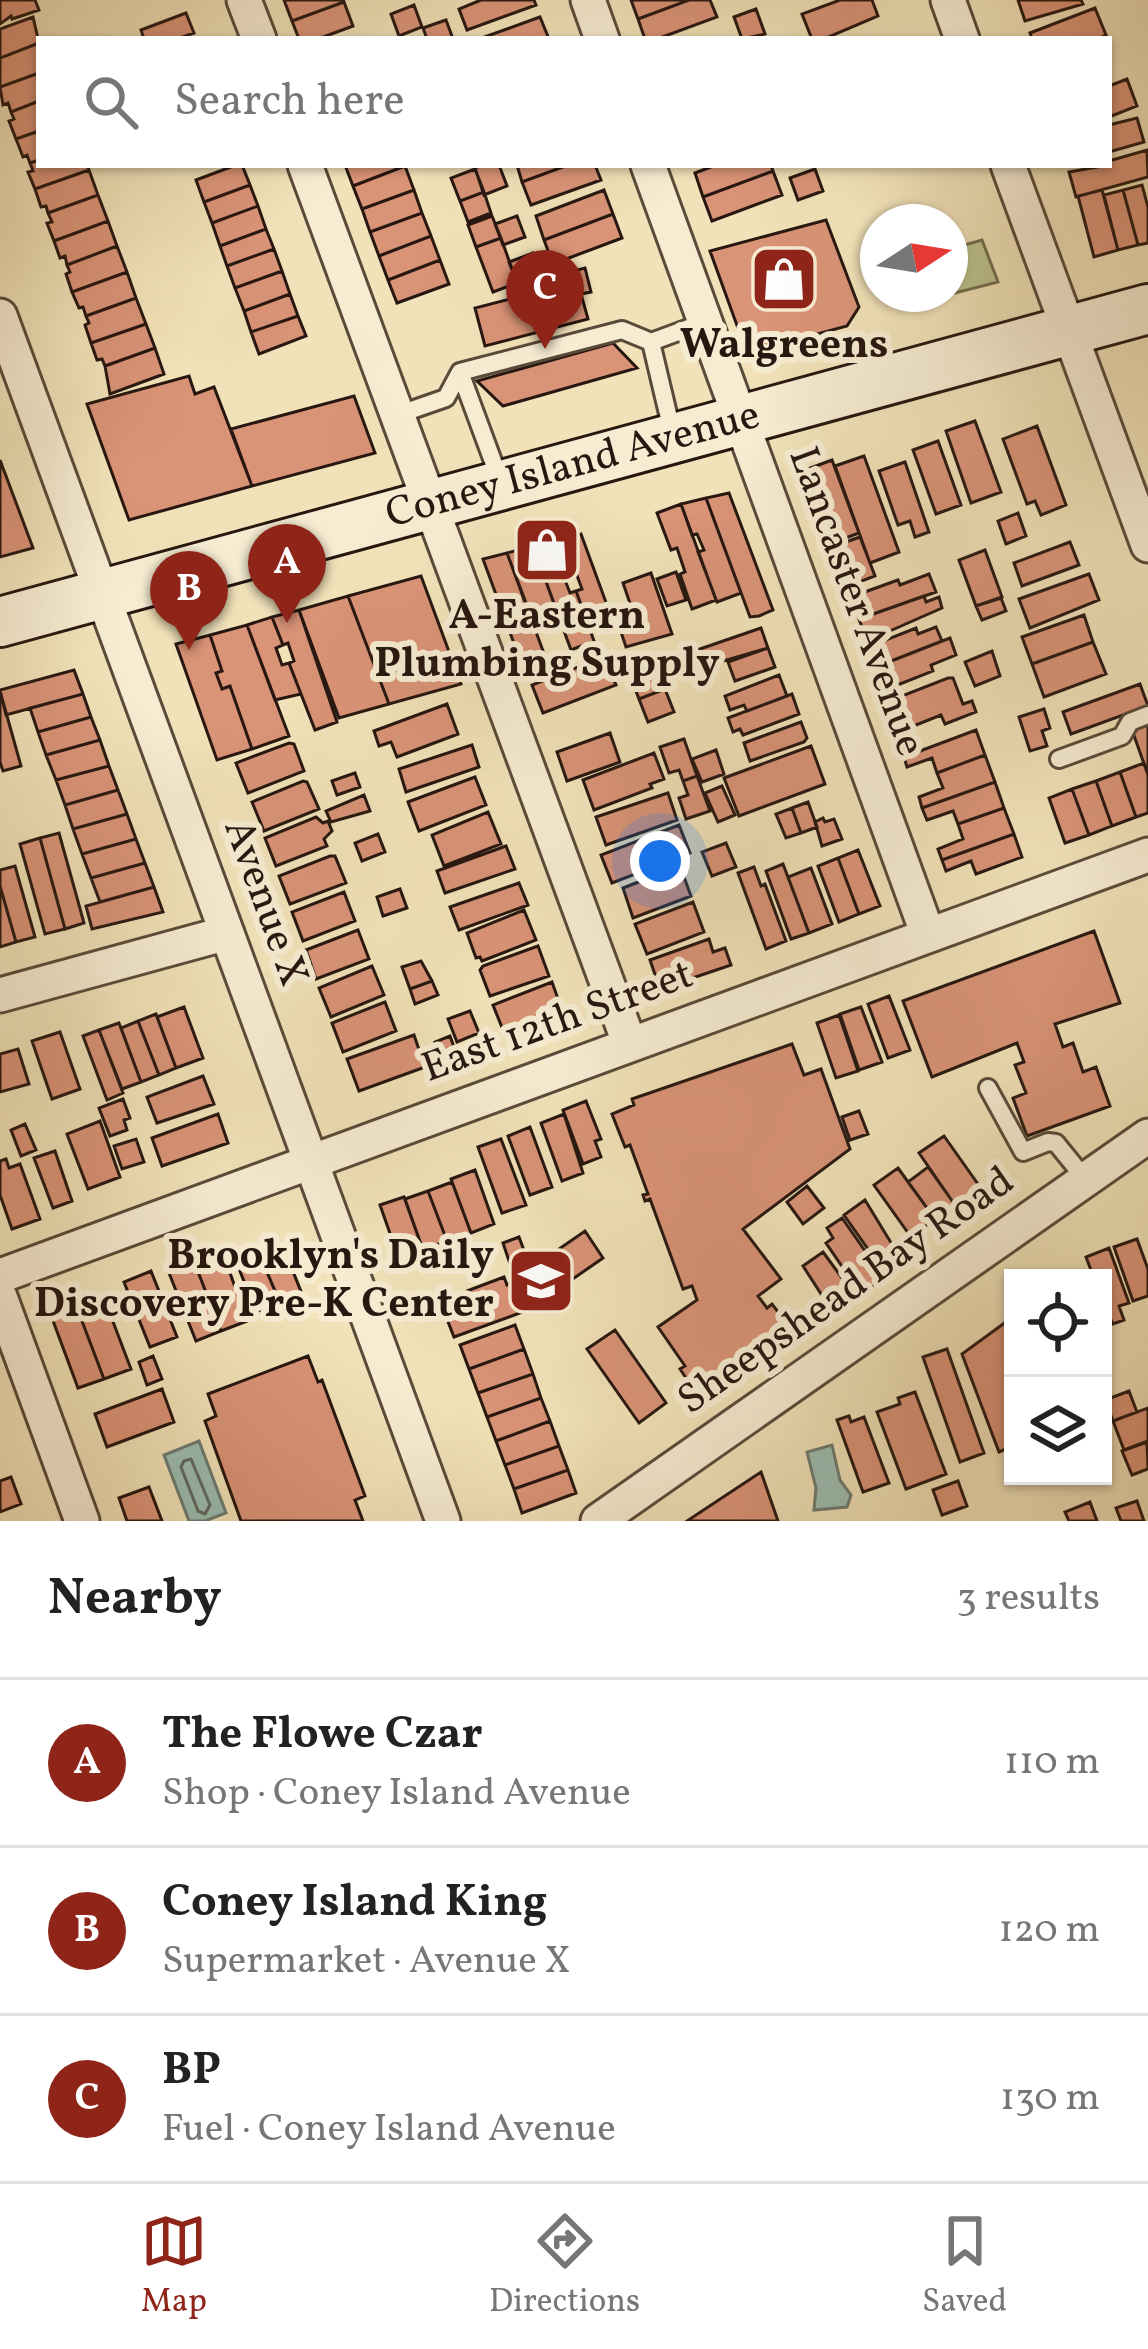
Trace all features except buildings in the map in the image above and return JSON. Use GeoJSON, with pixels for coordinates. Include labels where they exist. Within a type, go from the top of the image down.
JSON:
{"type":"FeatureCollection","features":[{"type":"Feature","properties":{"kind":"main road","name":"Coney Island Avenue"},"geometry":{"type":"LineString","coordinates":[[0,622],[1148,308]]}},
{"type":"Feature","properties":{"kind":"street"},"geometry":{"type":"LineString","coordinates":[[244,0],[258,36]]}},
{"type":"Feature","properties":{"kind":"street"},"geometry":{"type":"LineString","coordinates":[[588,0],[601,36]]}},
{"type":"Feature","properties":{"kind":"street"},"geometry":{"type":"LineString","coordinates":[[948,0],[961,36]]}},
{"type":"Feature","properties":{"kind":"street"},"geometry":{"type":"LineString","coordinates":[[306,168],[630,1045]]}},
{"type":"Feature","properties":{"kind":"street","name":"Lancaster Avenue"},"geometry":{"type":"LineString","coordinates":[[649,168],[928,934]]}},
{"type":"Feature","properties":{"kind":"street"},"geometry":{"type":"LineString","coordinates":[[1009,168],[1148,545]]}},
{"type":"Feature","properties":{"kind":"street","name":"Avenue X"},"geometry":{"type":"LineString","coordinates":[[0,316],[443,1521]]}},
{"type":"Feature","properties":{"kind":"street","name":"East 12th Street"},"geometry":{"type":"LineString","coordinates":[[0,1276],[1148,855]]}},
{"type":"Feature","properties":{"kind":"street"},"geometry":{"type":"LineString","coordinates":[[0,995],[227,933]]}},
{"type":"Feature","properties":{"kind":"street","name":"Sheepshead Bay Road"},"geometry":{"type":"LineString","coordinates":[[598,1521],[1148,1136]]}},
{"type":"Feature","properties":{"kind":"street"},"geometry":{"type":"LineString","coordinates":[[0,1297],[82,1521]]}},
{"type":"Feature","properties":{"kind":"lane"},"geometry":{"type":"LineString","coordinates":[[397,415],[446,398],[460,372],[622,330],[650,342],[705,322]]}},
{"type":"Feature","properties":{"kind":"lane"},"geometry":{"type":"LineString","coordinates":[[650,342],[673,436]]}},
{"type":"Feature","properties":{"kind":"lane"},"geometry":{"type":"LineString","coordinates":[[460,372],[501,483]]}},
{"type":"Feature","properties":{"kind":"lane"},"geometry":{"type":"LineString","coordinates":[[1059,759],[1122,736],[1130,722],[1148,716]]}},
{"type":"Feature","properties":{"kind":"lane"},"geometry":{"type":"LineString","coordinates":[[988,1088],[1023,1152],[1048,1142],[1056,1144],[1086,1180]]}},
{"type":"Feature","properties":{"kind":"green space"},"geometry":{"type":"Polygon","coordinates":[[[982,240],[998,282],[968,290],[968,244],[982,240]]]}},
{"type":"Feature","properties":{"kind":"water"},"geometry":{"type":"Polygon","coordinates":[[[199,1441],[226,1513],[189,1521],[164,1455],[199,1441]]]}},
{"type":"Feature","properties":{"kind":"water"},"geometry":{"type":"Polygon","coordinates":[[[832,1445],[840,1480],[851,1495],[847,1507],[814,1510],[816,1488],[807,1452],[832,1445]]]}},
{"type":"Feature","properties":{"kind":"place","name":"Walgreens"},"geometry":{"type":"Point","coordinates":[784,279]}},
{"type":"Feature","properties":{"kind":"place","name":"BP"},"geometry":{"type":"Point","coordinates":[545,349]}},
{"type":"Feature","properties":{"kind":"place","name":"A-Eastern Plumbing Supply"},"geometry":{"type":"Point","coordinates":[547,550]}},
{"type":"Feature","properties":{"kind":"place","name":"The Flowe Czar"},"geometry":{"type":"Point","coordinates":[287,623]}},
{"type":"Feature","properties":{"kind":"place","name":"Coney Island King"},"geometry":{"type":"Point","coordinates":[189,650]}},
{"type":"Feature","properties":{"kind":"place","name":"Brooklyn's Daily Discovery Pre-K Center"},"geometry":{"type":"Point","coordinates":[541,1281]}}]}
